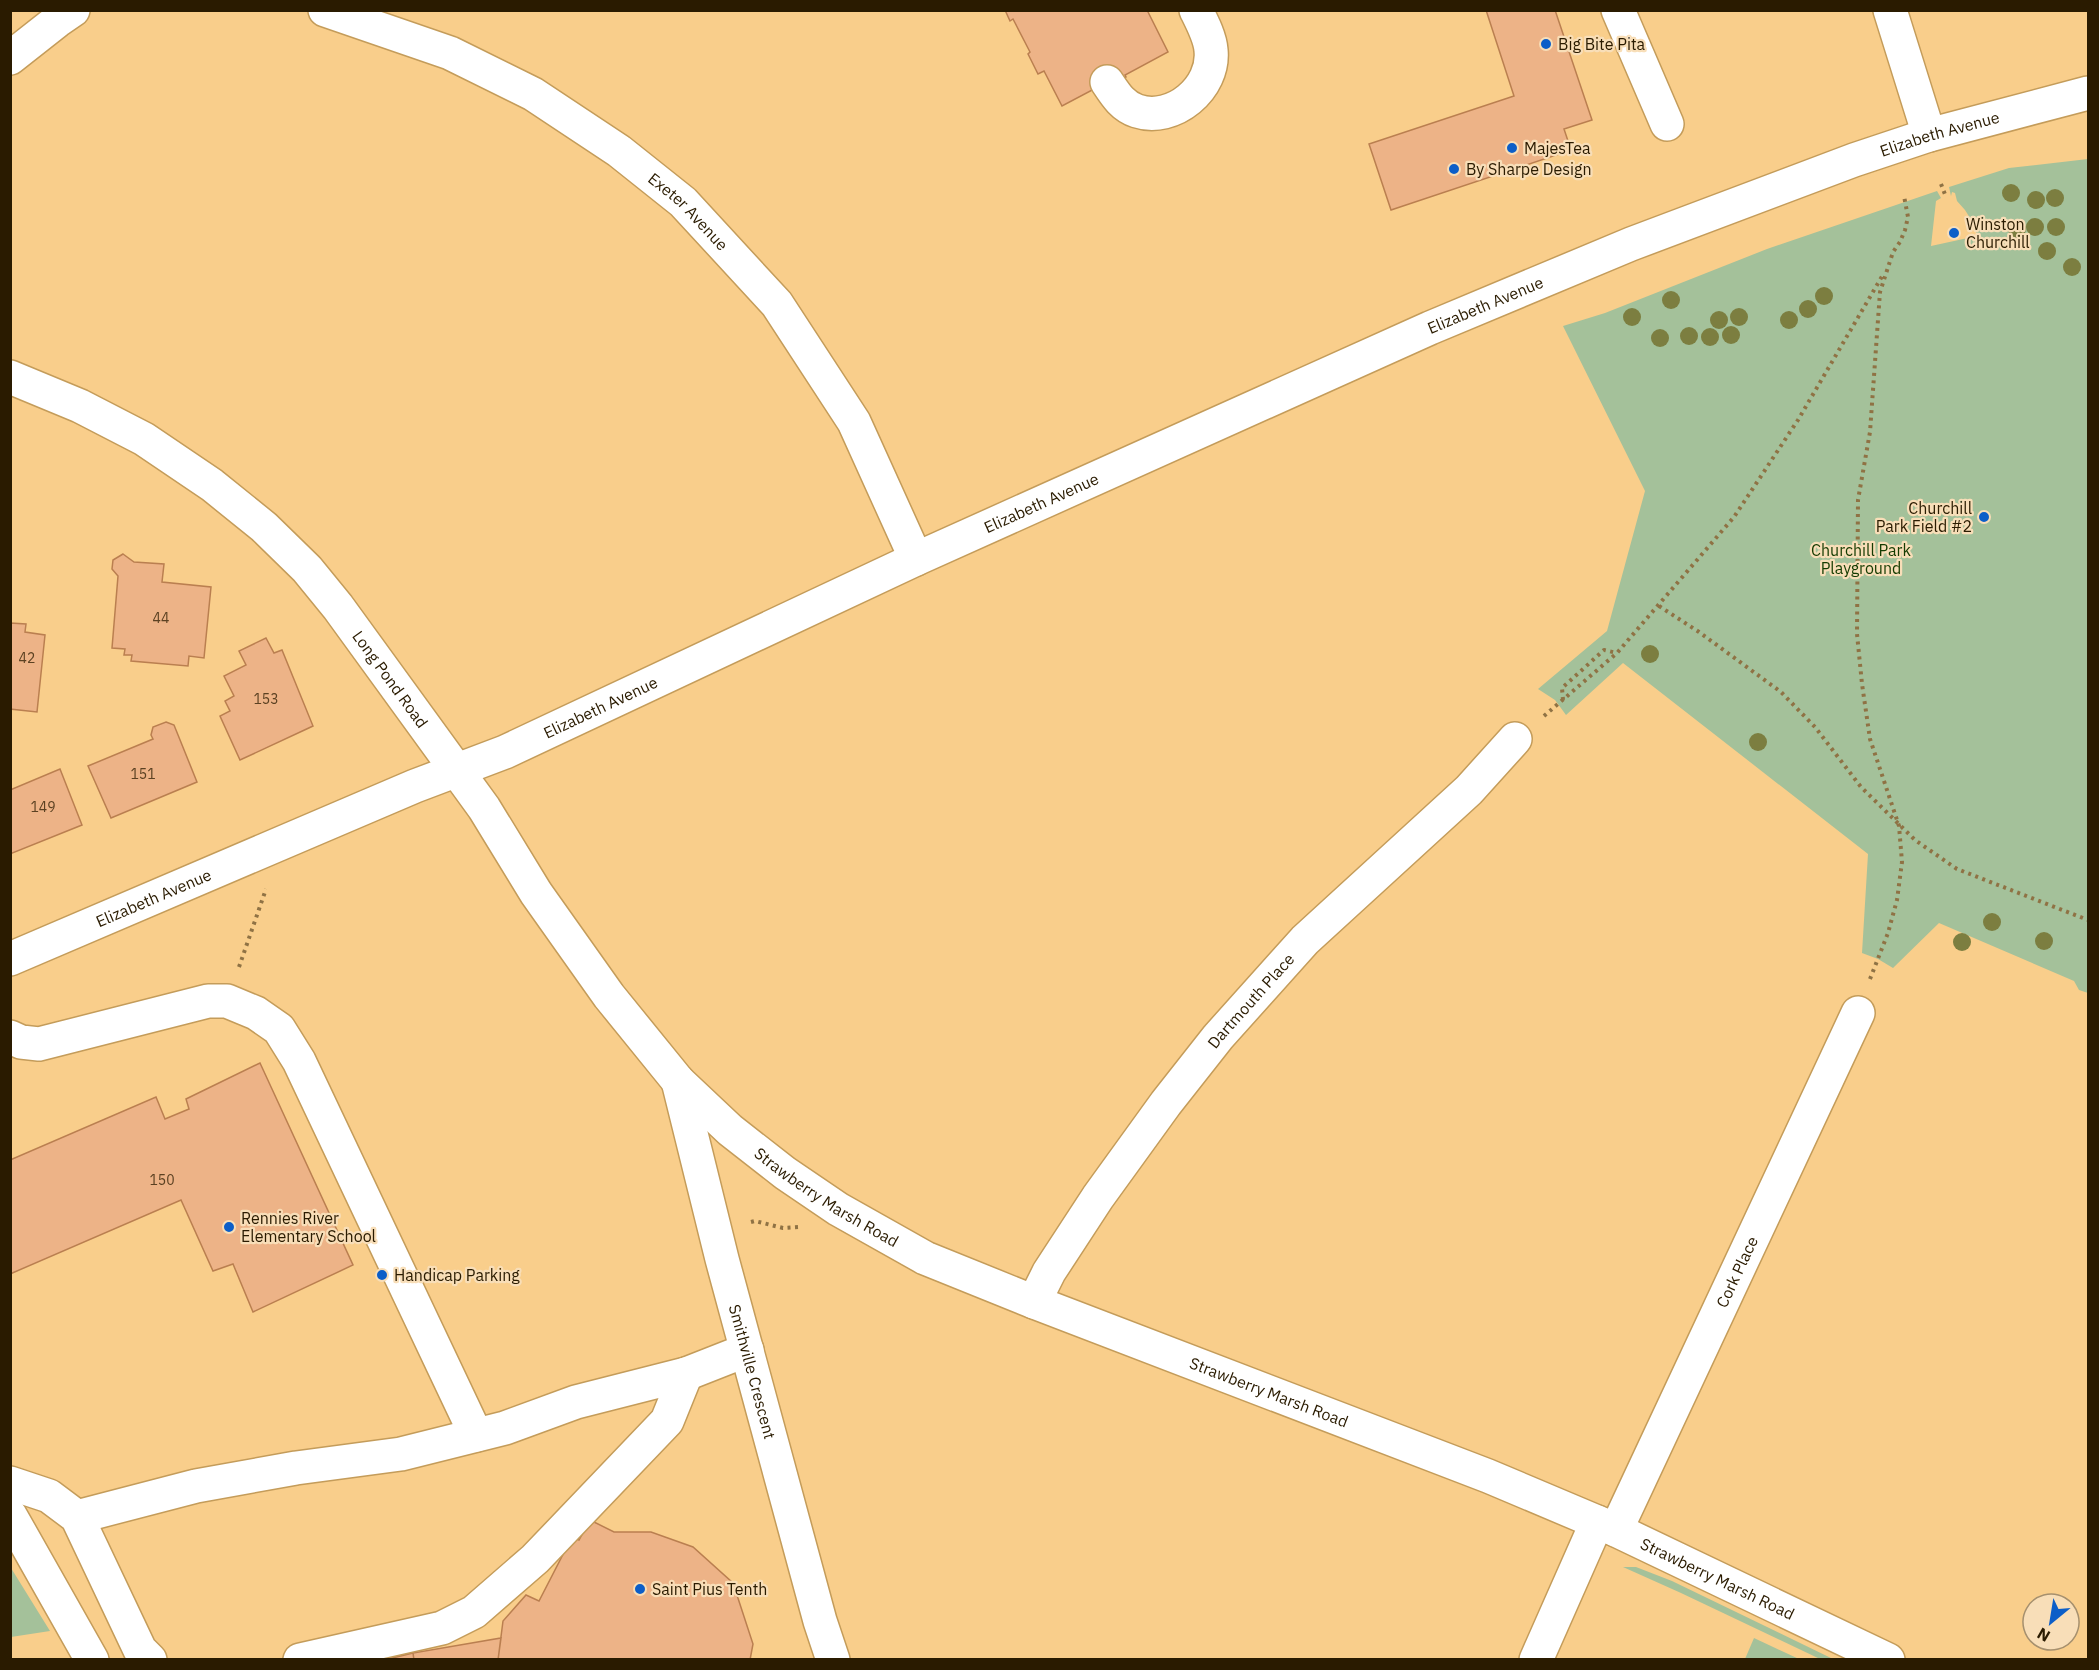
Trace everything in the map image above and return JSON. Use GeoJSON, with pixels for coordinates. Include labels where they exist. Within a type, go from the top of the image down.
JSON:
{"type":"FeatureCollection","features":[{"type":"Feature","properties":{"kind":"street"},"geometry":{"type":"LineString","coordinates":[[10,58],[73,10]]}},
{"type":"Feature","properties":{"kind":"street","name":"Exeter Avenue"},"geometry":{"type":"LineString","coordinates":[[325,10],[450,53],[533,94],[619,151],[682,202],[777,304],[854,422],[916,559]]}},
{"type":"Feature","properties":{"kind":"street"},"geometry":{"type":"LineString","coordinates":[[1107,82],[1119,101],[1137,111],[1155,113],[1176,109],[1195,94],[1209,73],[1211,50],[1196,10]]}},
{"type":"Feature","properties":{"kind":"street"},"geometry":{"type":"LineString","coordinates":[[1618,10],[1667,124]]}},
{"type":"Feature","properties":{"kind":"street"},"geometry":{"type":"LineString","coordinates":[[1890,10],[1929,135]]}},
{"type":"Feature","properties":{"kind":"street","name":"Elizabeth Avenue"},"geometry":{"type":"LineString","coordinates":[[10,958],[415,786],[505,752],[916,559],[1430,328],[1631,244],[1854,160],[1929,135],[2088,93]]}},
{"type":"Feature","properties":{"kind":"street","name":"Long Pond Road"},"geometry":{"type":"LineString","coordinates":[[10,377],[80,406],[144,439],[212,485],[264,527],[307,569],[338,607],[458,770],[536,893],[609,996],[678,1081]]}},
{"type":"Feature","properties":{"kind":"street","name":"Dartmouth Place"},"geometry":{"type":"LineString","coordinates":[[1034,1302],[1057,1258],[1098,1197],[1166,1103],[1218,1037],[1305,940],[1468,790],[1515,739]]}},
{"type":"Feature","properties":{"kind":"street"},"geometry":{"type":"LineString","coordinates":[[10,1037],[21,1042],[39,1044],[208,1001],[227,1001],[255,1013],[279,1029],[299,1061],[476,1435]]}},
{"type":"Feature","properties":{"kind":"street","name":"Cork Place"},"geometry":{"type":"LineString","coordinates":[[1607,1526],[1858,1013]]}},
{"type":"Feature","properties":{"kind":"street","name":"Strawberry Marsh Road"},"geometry":{"type":"LineString","coordinates":[[678,1081],[730,1130],[785,1173],[838,1209],[925,1258],[1477,1472],[1607,1526],[1888,1659]]}},
{"type":"Feature","properties":{"kind":"street","name":"Smithville Crescent"},"geometry":{"type":"LineString","coordinates":[[678,1081],[722,1259],[820,1621],[833,1659]]}},
{"type":"Feature","properties":{"kind":"street"},"geometry":{"type":"LineString","coordinates":[[77,1517],[196,1486],[296,1468],[401,1454],[505,1428],[576,1402],[686,1374],[747,1350]]}},
{"type":"Feature","properties":{"kind":"street"},"geometry":{"type":"LineString","coordinates":[[300,1659],[424,1633],[442,1628],[474,1612],[535,1559],[667,1421],[686,1374]]}},
{"type":"Feature","properties":{"kind":"street"},"geometry":{"type":"LineString","coordinates":[[10,1483],[49,1496],[77,1517],[140,1650],[150,1659]]}},
{"type":"Feature","properties":{"kind":"street"},"geometry":{"type":"LineString","coordinates":[[10,1515],[92,1659]]}},
{"type":"Feature","properties":{"kind":"street"},"geometry":{"type":"LineString","coordinates":[[1536,1659],[1607,1526]]}},
{"type":"Feature","properties":{"kind":"path"},"geometry":{"type":"LineString","coordinates":[[1941,184],[1946,197]]}},
{"type":"Feature","properties":{"kind":"path"},"geometry":{"type":"LineString","coordinates":[[1568,696],[1617,654],[1659,606],[1734,517],[1770,464],[1887,268],[1905,230],[1908,217],[1904,196]]}},
{"type":"Feature","properties":{"kind":"path"},"geometry":{"type":"LineString","coordinates":[[1858,1013],[1888,933],[1897,900],[1902,862],[1899,826],[1870,739],[1857,634],[1858,500],[1870,432],[1880,292],[1887,268]]}},
{"type":"Feature","properties":{"kind":"path"},"geometry":{"type":"LineString","coordinates":[[1659,606],[1781,692],[1815,727],[1861,787],[1915,840],[1957,868],[2088,920]]}},
{"type":"Feature","properties":{"kind":"path"},"geometry":{"type":"LineString","coordinates":[[1563,700],[1562,688],[1604,650],[1617,654]]}},
{"type":"Feature","properties":{"kind":"path"},"geometry":{"type":"LineString","coordinates":[[227,1001],[266,888]]}},
{"type":"Feature","properties":{"kind":"path"},"geometry":{"type":"LineString","coordinates":[[751,1222],[783,1228],[801,1227]]}},
{"type":"Feature","properties":{"kind":"green space","name":"Churchill Park Playground"},"geometry":{"type":"Polygon","coordinates":[[[2088,159],[2088,993],[2079,990],[2074,981],[1939,923],[1893,968],[1862,953],[1868,854],[1623,663],[1566,715],[1555,700],[1538,689],[1607,631],[1645,491],[1563,326],[1605,313],[1767,249],[1937,191],[1941,198],[1936,201],[1931,246],[1977,236],[1975,226],[1957,201],[1955,193],[1952,192],[1951,196],[1949,187],[2009,168],[2088,159]]]}},
{"type":"Feature","properties":{"kind":"green space"},"geometry":{"type":"Polygon","coordinates":[[[1623,1567],[1636,1567],[1672,1581],[1833,1659],[1820,1659],[1623,1567]]]}},
{"type":"Feature","properties":{"kind":"green space"},"geometry":{"type":"Polygon","coordinates":[[[11,1568],[50,1631],[11,1637],[11,1568]]]}},
{"type":"Feature","properties":{"kind":"green space"},"geometry":{"type":"Polygon","coordinates":[[[1754,1638],[1799,1659],[1745,1659],[1754,1638]]]}},
{"type":"Feature","properties":{"kind":"building"},"geometry":{"type":"Polygon","coordinates":[[[1005,10],[1147,10],[1168,52],[1113,84],[1111,80],[1062,106],[1044,71],[1038,74],[1028,54],[1030,52],[1013,19],[1010,21],[1005,10]]]}},
{"type":"Feature","properties":{"kind":"building"},"geometry":{"type":"Polygon","coordinates":[[[1486,10],[1555,10],[1592,120],[1564,129],[1571,150],[1391,210],[1369,144],[1514,96],[1486,10]]]}},
{"type":"Feature","properties":{"kind":"building"},"geometry":{"type":"Polygon","coordinates":[[[123,554],[134,562],[164,564],[162,582],[211,587],[204,658],[189,656],[188,666],[131,661],[132,655],[124,655],[125,649],[112,648],[118,576],[112,569],[113,560],[123,554]]]}},
{"type":"Feature","properties":{"kind":"building"},"geometry":{"type":"Polygon","coordinates":[[[10,623],[26,624],[25,632],[45,635],[37,712],[10,709],[10,623]]]}},
{"type":"Feature","properties":{"kind":"building"},"geometry":{"type":"Polygon","coordinates":[[[266,638],[274,653],[282,650],[313,726],[240,760],[220,716],[230,711],[225,701],[234,696],[224,676],[246,665],[239,651],[266,638]]]}},
{"type":"Feature","properties":{"kind":"building"},"geometry":{"type":"Polygon","coordinates":[[[166,722],[174,725],[197,782],[111,818],[88,766],[153,739],[151,735],[153,727],[166,722]]]}},
{"type":"Feature","properties":{"kind":"building"},"geometry":{"type":"Polygon","coordinates":[[[60,769],[82,825],[10,854],[10,790],[60,769]]]}},
{"type":"Feature","properties":{"kind":"building"},"geometry":{"type":"Polygon","coordinates":[[[260,1063],[353,1265],[253,1312],[233,1264],[213,1271],[181,1200],[10,1274],[10,1160],[156,1097],[165,1119],[189,1109],[186,1099],[260,1063]]]}},
{"type":"Feature","properties":{"kind":"building","name":"Saint Pius Tenth"},"geometry":{"type":"Polygon","coordinates":[[[590,1520],[614,1532],[651,1532],[693,1547],[733,1583],[753,1644],[750,1660],[498,1660],[503,1621],[526,1595],[539,1601],[572,1537],[579,1540],[590,1520]]]}},
{"type":"Feature","properties":{"kind":"building"},"geometry":{"type":"Polygon","coordinates":[[[501,1638],[498,1660],[414,1660],[413,1653],[501,1638]]]}},
{"type":"Feature","properties":{"kind":"building"},"geometry":{"type":"Polygon","coordinates":[[[413,1653],[414,1660],[384,1660],[413,1653]]]}},
{"type":"Feature","properties":{"kind":"place","name":"Big Bite Pita"},"geometry":{"type":"Point","coordinates":[1546,44]}},
{"type":"Feature","properties":{"kind":"place","name":"MajesTea"},"geometry":{"type":"Point","coordinates":[1512,148]}},
{"type":"Feature","properties":{"kind":"place","name":"By Sharpe Design"},"geometry":{"type":"Point","coordinates":[1454,169]}},
{"type":"Feature","properties":{"kind":"place","name":"Winston Churchill"},"geometry":{"type":"Point","coordinates":[1954,233]}},
{"type":"Feature","properties":{"kind":"place","name":"Churchill Park Field #2"},"geometry":{"type":"Point","coordinates":[1984,517]}},
{"type":"Feature","properties":{"kind":"place","name":"Rennies River Elementary School"},"geometry":{"type":"Point","coordinates":[229,1227]}},
{"type":"Feature","properties":{"kind":"place","name":"Handicap Parking"},"geometry":{"type":"Point","coordinates":[382,1275]}},
{"type":"Feature","properties":{"kind":"place","name":"Saint Pius Tenth"},"geometry":{"type":"Point","coordinates":[640,1589]}}]}
